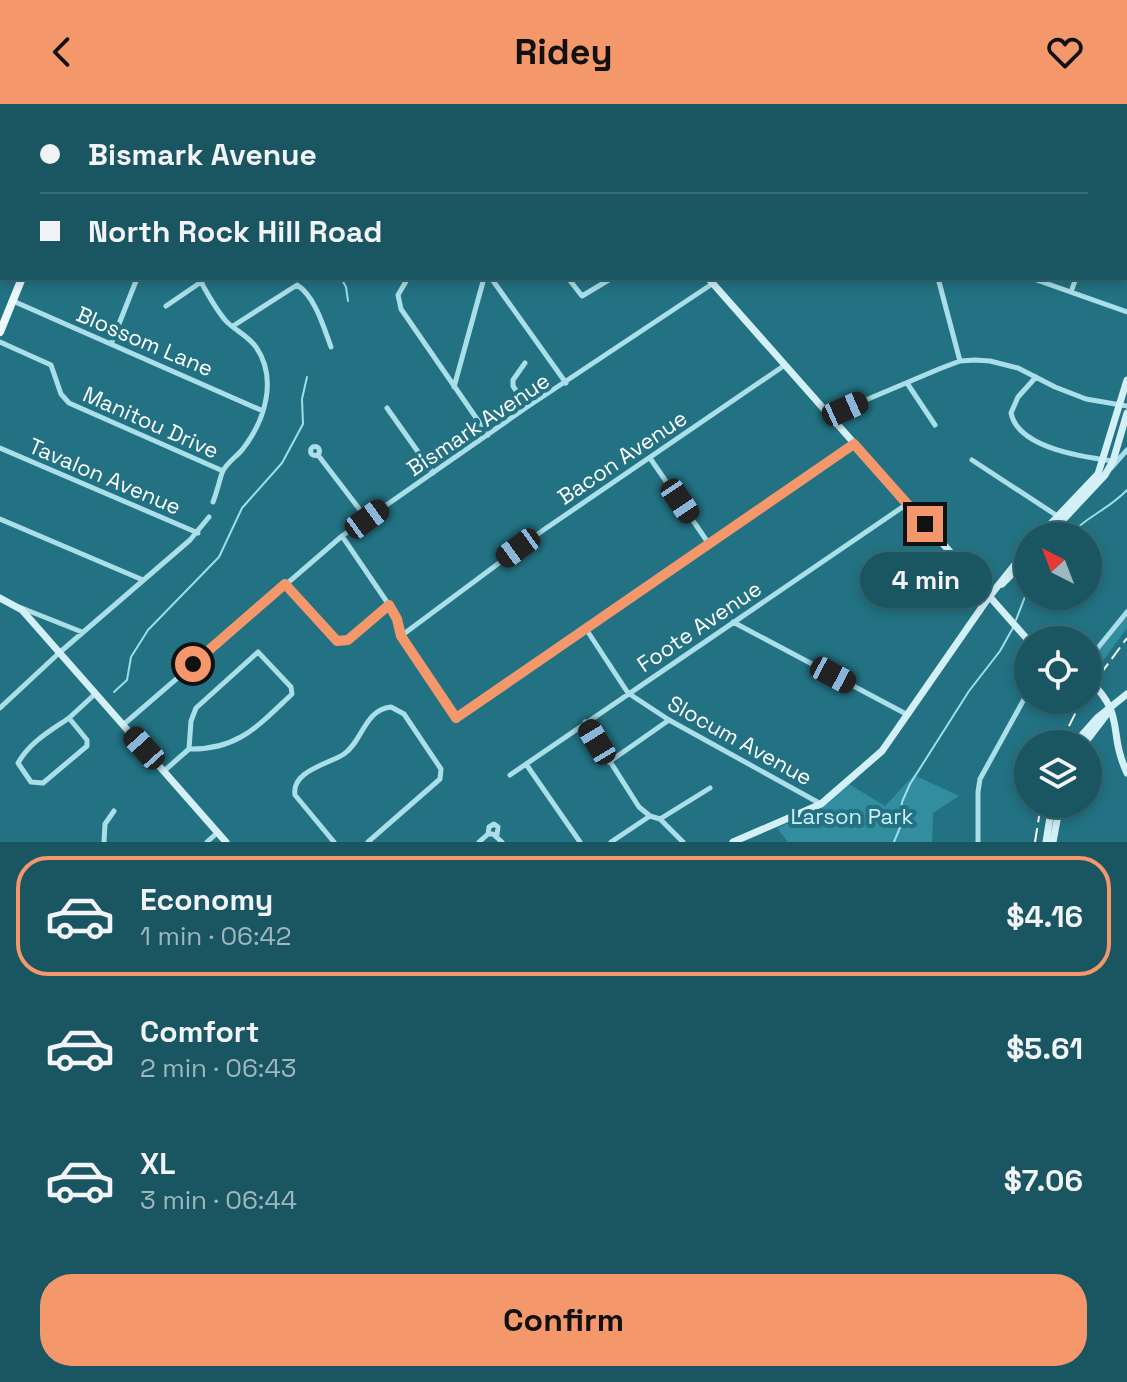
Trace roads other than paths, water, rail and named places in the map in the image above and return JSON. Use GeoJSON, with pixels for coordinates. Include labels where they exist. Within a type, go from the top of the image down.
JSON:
{"type":"FeatureCollection","features":[{"type":"Feature","properties":{"kind":"main road"},"geometry":{"type":"LineString","coordinates":[[0,332],[21,280]]}},
{"type":"Feature","properties":{"kind":"street"},"geometry":{"type":"LineString","coordinates":[[166,306],[204,280]]}},
{"type":"Feature","properties":{"kind":"street"},"geometry":{"type":"LineString","coordinates":[[406,280],[400,287],[399,303],[488,435]]}},
{"type":"Feature","properties":{"kind":"street"},"geometry":{"type":"LineString","coordinates":[[454,387],[483,280]]}},
{"type":"Feature","properties":{"kind":"street"},"geometry":{"type":"LineString","coordinates":[[492,280],[566,383]]}},
{"type":"Feature","properties":{"kind":"street"},"geometry":{"type":"LineString","coordinates":[[570,280],[583,294],[608,280]]}},
{"type":"Feature","properties":{"kind":"street"},"geometry":{"type":"LineString","coordinates":[[939,280],[960,361]]}},
{"type":"Feature","properties":{"kind":"street"},"geometry":{"type":"LineString","coordinates":[[1037,280],[1127,312]]}},
{"type":"Feature","properties":{"kind":"street"},"geometry":{"type":"LineString","coordinates":[[1071,292],[1075,280]]}},
{"type":"Feature","properties":{"kind":"street"},"geometry":{"type":"LineString","coordinates":[[111,344],[136,281]]}},
{"type":"Feature","properties":{"kind":"street"},"geometry":{"type":"LineString","coordinates":[[710,281],[1014,626]]}},
{"type":"Feature","properties":{"kind":"street","name":"Bismark Avenue"},"geometry":{"type":"LineString","coordinates":[[123,725],[342,536],[710,281]]}},
{"type":"Feature","properties":{"kind":"street"},"geometry":{"type":"LineString","coordinates":[[201,282],[232,327],[247,335],[266,368],[267,395],[263,411],[242,450],[223,471],[213,502]]}},
{"type":"Feature","properties":{"kind":"street"},"geometry":{"type":"LineString","coordinates":[[232,327],[294,286],[302,288],[318,314],[331,347]]}},
{"type":"Feature","properties":{"kind":"street","name":"Blossom Lane"},"geometry":{"type":"LineString","coordinates":[[13,301],[263,411]]}},
{"type":"Feature","properties":{"kind":"street","name":"Manitou Drive"},"geometry":{"type":"LineString","coordinates":[[0,342],[51,365],[61,394],[69,403],[223,471]]}},
{"type":"Feature","properties":{"kind":"street"},"geometry":{"type":"LineString","coordinates":[[828,416],[960,361],[990,361],[1018,368],[1086,399],[1124,405]]}},
{"type":"Feature","properties":{"kind":"street"},"geometry":{"type":"LineString","coordinates":[[525,363],[513,380],[513,386],[527,407]]}},
{"type":"Feature","properties":{"kind":"street","name":"Bacon Avenue"},"geometry":{"type":"LineString","coordinates":[[401,636],[542,531],[785,365]]}},
{"type":"Feature","properties":{"kind":"street"},"geometry":{"type":"LineString","coordinates":[[1036,377],[1013,406],[1011,413],[1017,428],[1054,451],[1108,460]]}},
{"type":"Feature","properties":{"kind":"street"},"geometry":{"type":"LineString","coordinates":[[1105,475],[1124,405],[1127,380]]}},
{"type":"Feature","properties":{"kind":"street"},"geometry":{"type":"LineString","coordinates":[[907,383],[935,425]]}},
{"type":"Feature","properties":{"kind":"street"},"geometry":{"type":"LineString","coordinates":[[387,408],[433,473]]}},
{"type":"Feature","properties":{"kind":"street"},"geometry":{"type":"LineString","coordinates":[[1057,522],[1108,460],[1127,413]]}},
{"type":"Feature","properties":{"kind":"street"},"geometry":{"type":"LineString","coordinates":[[342,536],[389,605],[397,619],[401,636],[456,718],[854,444]]}},
{"type":"Feature","properties":{"kind":"street","name":"Tavalon Avenue"},"geometry":{"type":"LineString","coordinates":[[0,448],[198,533]]}},
{"type":"Feature","properties":{"kind":"street"},"geometry":{"type":"LineString","coordinates":[[1055,522],[1127,450]]}},
{"type":"Feature","properties":{"kind":"street"},"geometry":{"type":"LineString","coordinates":[[318,455],[367,519]]}},
{"type":"Feature","properties":{"kind":"street"},"geometry":{"type":"LineString","coordinates":[[650,458],[709,544]]}},
{"type":"Feature","properties":{"kind":"street"},"geometry":{"type":"LineString","coordinates":[[972,460],[1060,518]]}},
{"type":"Feature","properties":{"kind":"street","name":"Foote Avenue"},"geometry":{"type":"LineString","coordinates":[[510,775],[907,504]]}},
{"type":"Feature","properties":{"kind":"street"},"geometry":{"type":"LineString","coordinates":[[0,708],[82,632],[198,533],[209,517]]}},
{"type":"Feature","properties":{"kind":"street"},"geometry":{"type":"LineString","coordinates":[[0,519],[143,580]]}},
{"type":"Feature","properties":{"kind":"street"},"geometry":{"type":"LineString","coordinates":[[733,842],[748,839],[821,804],[882,751],[1014,566]]}},
{"type":"Feature","properties":{"kind":"street"},"geometry":{"type":"LineString","coordinates":[[989,597],[1014,572]]}},
{"type":"Feature","properties":{"kind":"street"},"geometry":{"type":"LineString","coordinates":[[285,584],[337,641],[348,640],[389,605]]}},
{"type":"Feature","properties":{"kind":"street"},"geometry":{"type":"LineString","coordinates":[[0,598],[82,632]]}},
{"type":"Feature","properties":{"kind":"street"},"geometry":{"type":"LineString","coordinates":[[14,605],[22,610],[226,842]]}},
{"type":"Feature","properties":{"kind":"street"},"geometry":{"type":"LineString","coordinates":[[1102,643],[1127,612]]}},
{"type":"Feature","properties":{"kind":"street"},"geometry":{"type":"LineString","coordinates":[[732,622],[908,715]]}},
{"type":"Feature","properties":{"kind":"street","name":"Slocum Avenue"},"geometry":{"type":"LineString","coordinates":[[586,629],[628,693],[669,720],[821,804]]}},
{"type":"Feature","properties":{"kind":"street"},"geometry":{"type":"LineString","coordinates":[[164,771],[189,749],[212,749],[236,742],[292,694],[291,687],[260,653],[254,654],[196,708],[191,721],[189,749]]}},
{"type":"Feature","properties":{"kind":"street"},"geometry":{"type":"LineString","coordinates":[[1102,692],[1115,704],[1120,752],[1127,773]]}},
{"type":"Feature","properties":{"kind":"street"},"geometry":{"type":"LineString","coordinates":[[69,718],[87,740],[87,746],[43,783],[31,782],[18,763],[24,753],[96,694]]}},
{"type":"Feature","properties":{"kind":"street"},"geometry":{"type":"LineString","coordinates":[[1085,730],[1127,694]]}},
{"type":"Feature","properties":{"kind":"street"},"geometry":{"type":"LineString","coordinates":[[1095,730],[1115,704]]}},
{"type":"Feature","properties":{"kind":"street"},"geometry":{"type":"LineString","coordinates":[[334,842],[295,795],[295,785],[303,775],[347,752],[374,713],[391,707],[404,714],[428,749],[441,769],[440,779],[368,842]]}},
{"type":"Feature","properties":{"kind":"street"},"geometry":{"type":"LineString","coordinates":[[978,842],[980,779],[1016,714]]}},
{"type":"Feature","properties":{"kind":"street"},"geometry":{"type":"LineString","coordinates":[[609,762],[669,720]]}},
{"type":"Feature","properties":{"kind":"street"},"geometry":{"type":"LineString","coordinates":[[1099,725],[1111,721],[1119,727]]}},
{"type":"Feature","properties":{"kind":"street"},"geometry":{"type":"LineString","coordinates":[[585,722],[639,807],[660,819],[683,842]]}},
{"type":"Feature","properties":{"kind":"street"},"geometry":{"type":"LineString","coordinates":[[526,763],[580,842]]}},
{"type":"Feature","properties":{"kind":"street"},"geometry":{"type":"LineString","coordinates":[[660,819],[710,788]]}},
{"type":"Feature","properties":{"kind":"street"},"geometry":{"type":"LineString","coordinates":[[104,842],[105,824],[114,811]]}},
{"type":"Feature","properties":{"kind":"street"},"geometry":{"type":"LineString","coordinates":[[611,842],[650,816]]}},
{"type":"Feature","properties":{"kind":"street"},"geometry":{"type":"LineString","coordinates":[[1046,842],[1050,818]]}},
{"type":"Feature","properties":{"kind":"street"},"geometry":{"type":"LineString","coordinates":[[1053,842],[1057,818]]}},
{"type":"Feature","properties":{"kind":"street"},"geometry":{"type":"LineString","coordinates":[[207,842],[218,832]]}},
{"type":"Feature","properties":{"kind":"street"},"geometry":{"type":"LineString","coordinates":[[479,842],[488,834],[497,835],[502,842]]}},
{"type":"Feature","properties":{"kind":"waterway"},"geometry":{"type":"LineString","coordinates":[[342,280],[348,301]]}},
{"type":"Feature","properties":{"kind":"waterway"},"geometry":{"type":"LineString","coordinates":[[114,692],[127,680],[131,657],[148,630],[219,557],[242,508],[282,463],[303,424],[302,399],[307,377]]}},
{"type":"Feature","properties":{"kind":"waterway"},"geometry":{"type":"LineString","coordinates":[[1085,522],[1127,490]]}},
{"type":"Feature","properties":{"kind":"waterway"},"geometry":{"type":"LineString","coordinates":[[1016,620],[1020,610]]}},
{"type":"Feature","properties":{"kind":"waterway"},"geometry":{"type":"LineString","coordinates":[[894,842],[901,825],[902,802],[910,784],[1014,626]]}},
{"type":"Feature","properties":{"kind":"railway"},"geometry":{"type":"LineString","coordinates":[[1102,672],[1127,638]]}},
{"type":"Feature","properties":{"kind":"railway"},"geometry":{"type":"LineString","coordinates":[[1067,730],[1075,714]]}},
{"type":"Feature","properties":{"kind":"railway"},"geometry":{"type":"LineString","coordinates":[[1035,842],[1039,818]]}},
{"type":"Feature","properties":{"kind":"park label","name":"Larson Park"},"geometry":{"type":"Point","coordinates":[852,816]}}]}
